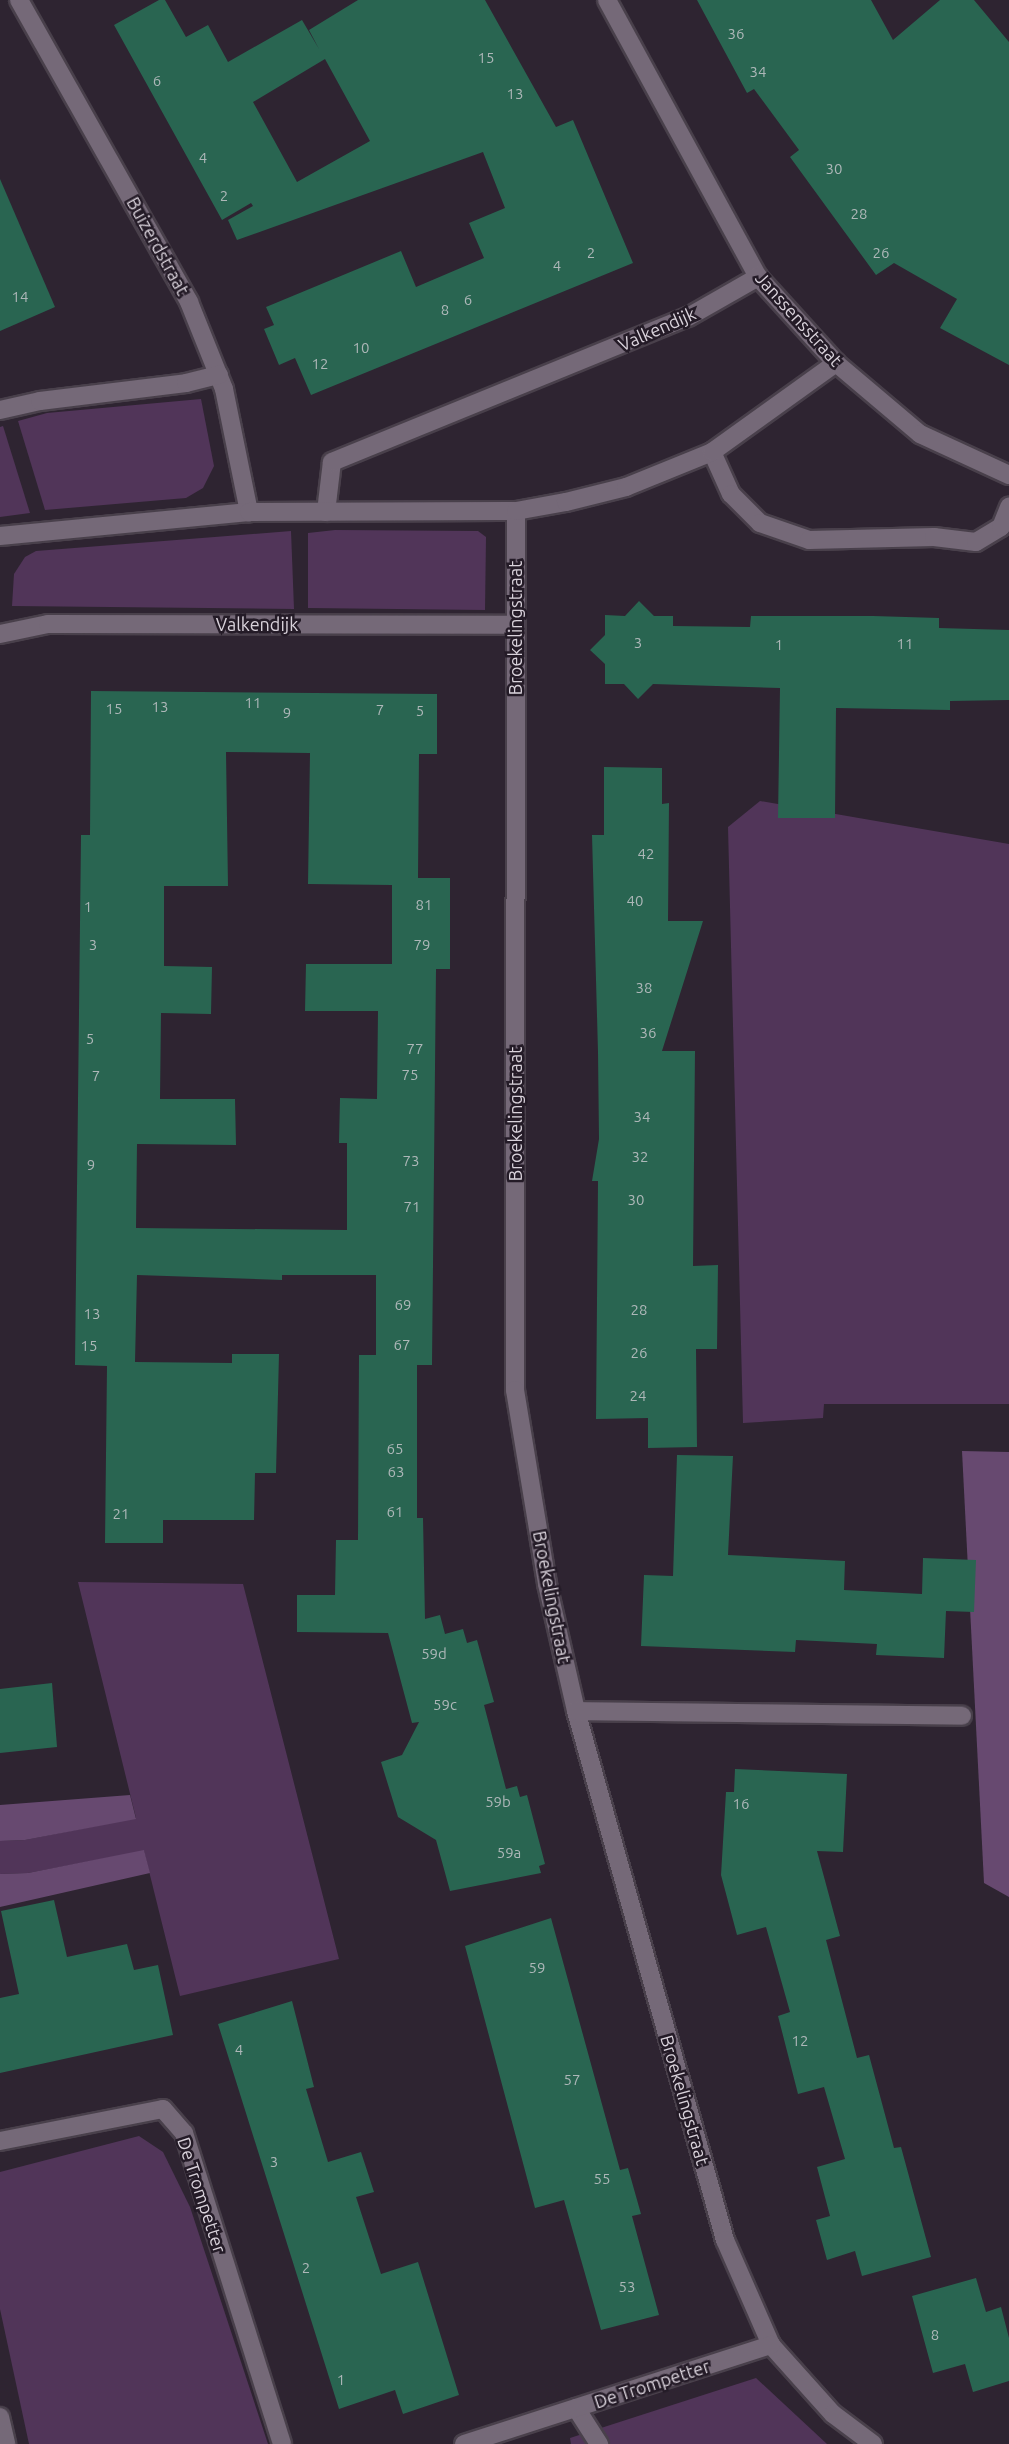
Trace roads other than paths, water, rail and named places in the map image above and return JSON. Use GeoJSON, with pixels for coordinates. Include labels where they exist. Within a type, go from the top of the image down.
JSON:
{"type":"FeatureCollection","features":[{"type":"Feature","properties":{"kind":"street","name":"Buizerdstraat"},"geometry":{"type":"LineString","coordinates":[[19,0],[189,302],[219,375],[249,512]]}},
{"type":"Feature","properties":{"kind":"street","name":"Janssensstraat"},"geometry":{"type":"LineString","coordinates":[[608,0],[758,277],[836,363],[920,434],[1009,475]]}},
{"type":"Feature","properties":{"kind":"street","name":"Valkendijk"},"geometry":{"type":"LineString","coordinates":[[326,512],[332,462],[688,317],[758,277]]}},
{"type":"Feature","properties":{"kind":"street"},"geometry":{"type":"LineString","coordinates":[[0,536],[249,512],[516,511],[626,488],[712,453],[836,363]]}},
{"type":"Feature","properties":{"kind":"street"},"geometry":{"type":"LineString","coordinates":[[0,410],[40,401],[186,383],[219,375]]}},
{"type":"Feature","properties":{"kind":"street"},"geometry":{"type":"LineString","coordinates":[[712,453],[731,494],[760,523],[809,540],[934,537],[976,542],[1001,527],[1009,507]]}},
{"type":"Feature","properties":{"kind":"street","name":"Broekelingstraat"},"geometry":{"type":"LineString","coordinates":[[516,511],[515,1390],[548,1584],[576,1711],[725,2240],[771,2345],[833,2414],[873,2444]]}},
{"type":"Feature","properties":{"kind":"street","name":"Valkendijk"},"geometry":{"type":"LineString","coordinates":[[0,634],[48,624],[515,625]]}},
{"type":"Feature","properties":{"kind":"street"},"geometry":{"type":"LineString","coordinates":[[576,1711],[962,1716]]}},
{"type":"Feature","properties":{"kind":"street","name":"De Trompetter"},"geometry":{"type":"LineString","coordinates":[[0,2141],[163,2109],[184,2133],[282,2444]]}},
{"type":"Feature","properties":{"kind":"street","name":"De Trompetter"},"geometry":{"type":"LineString","coordinates":[[464,2444],[771,2345]]}},
{"type":"Feature","properties":{"kind":"street"},"geometry":{"type":"LineString","coordinates":[[576,2408],[599,2444]]}},
{"type":"Feature","properties":{"kind":"street"},"geometry":{"type":"LineString","coordinates":[[0,2417],[6,2444]]}}]}
